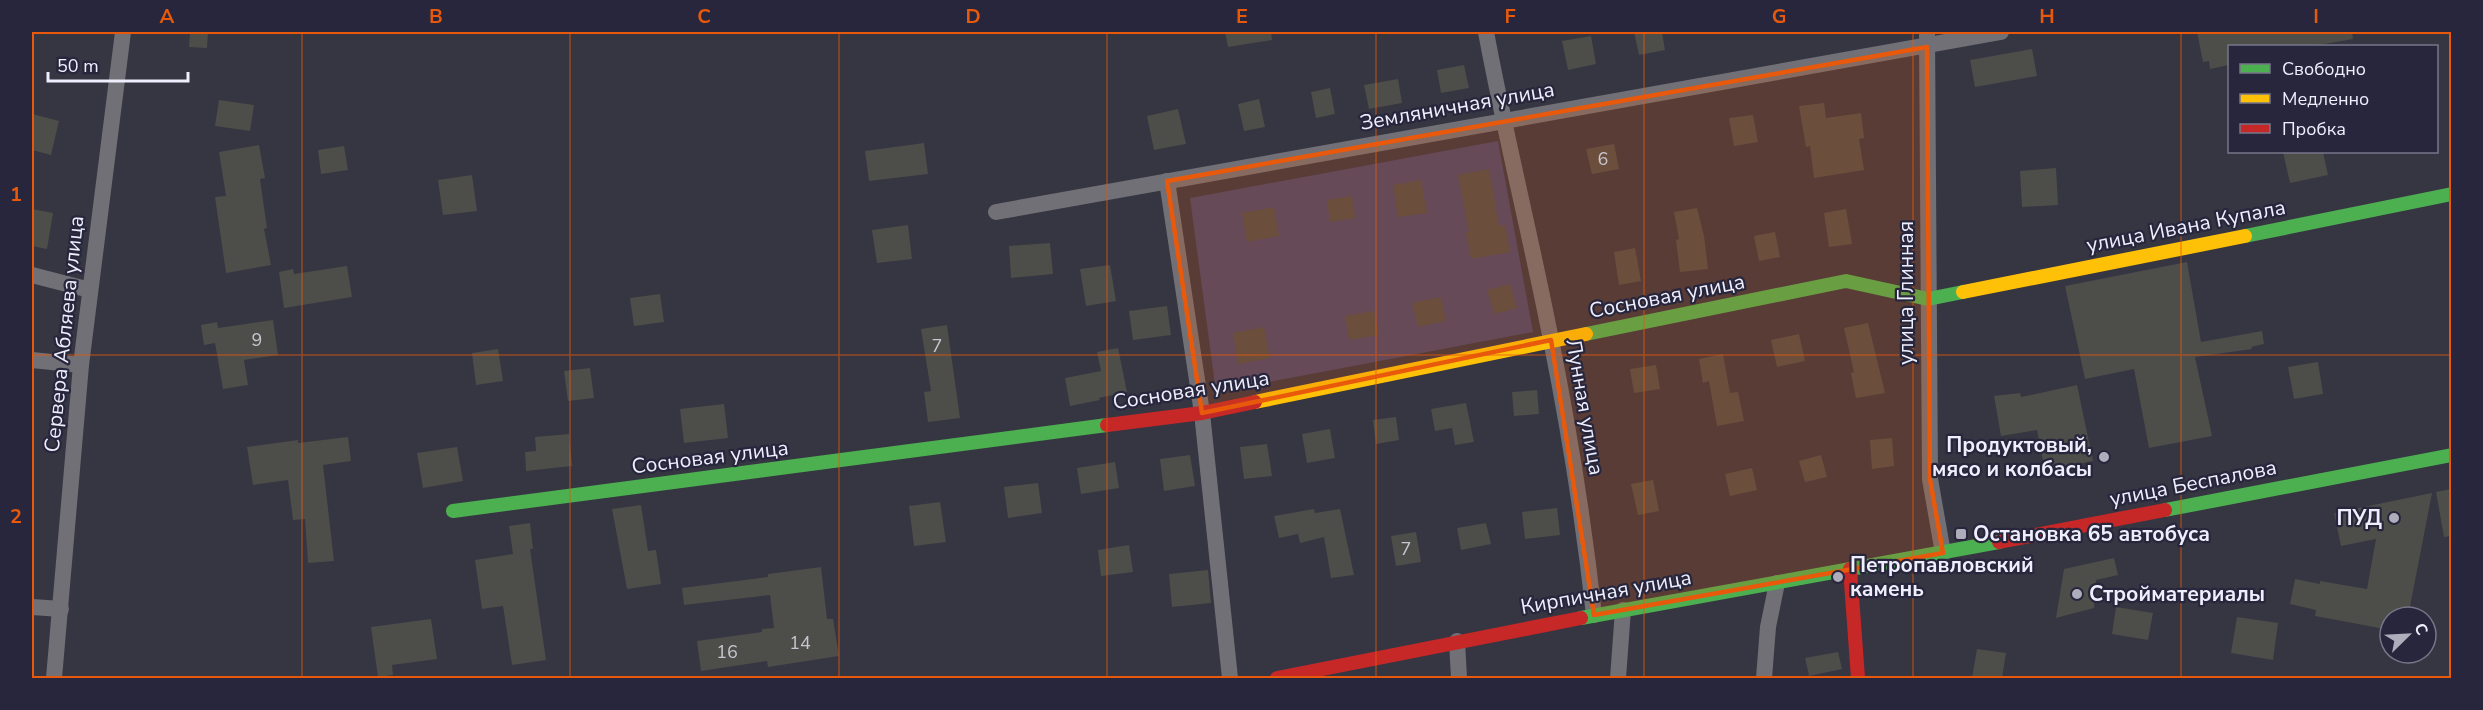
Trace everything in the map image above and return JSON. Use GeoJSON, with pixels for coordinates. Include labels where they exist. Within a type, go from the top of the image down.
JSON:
{"type":"FeatureCollection","features":[{"type":"Feature","properties":{"kind":"street","name":"Сервера Абляева улица"},"geometry":{"type":"LineString","coordinates":[[54,678],[81,365],[123,32]]}},
{"type":"Feature","properties":{"kind":"street","name":"Лунная улица"},"geometry":{"type":"LineString","coordinates":[[1485,32],[1551,340],[1589,563],[1594,615]]}},
{"type":"Feature","properties":{"kind":"street","name":"Земляничная улица"},"geometry":{"type":"LineString","coordinates":[[996,213],[1503,121],[1927,39],[2001,32]]}},
{"type":"Feature","properties":{"kind":"street","name":"улица Глинная"},"geometry":{"type":"LineString","coordinates":[[1927,39],[1930,479],[1943,553]]}},
{"type":"Feature","properties":{"kind":"street"},"geometry":{"type":"LineString","coordinates":[[1167,182],[1202,413],[1230,678]]}},
{"type":"Feature","properties":{"kind":"street","name":"улица Ивана Купала"},"geometry":{"type":"LineString","coordinates":[[1928,299],[2451,194]]}},
{"type":"Feature","properties":{"kind":"street"},"geometry":{"type":"LineString","coordinates":[[32,275],[90,290]]}},
{"type":"Feature","properties":{"kind":"street","name":"Сосновая улица"},"geometry":{"type":"LineString","coordinates":[[453,511],[1202,413],[1846,281],[1928,299]]}},
{"type":"Feature","properties":{"kind":"street"},"geometry":{"type":"LineString","coordinates":[[32,360],[81,365]]}},
{"type":"Feature","properties":{"kind":"street","name":"улица Беспалова"},"geometry":{"type":"LineString","coordinates":[[1943,553],[2451,455]]}},
{"type":"Feature","properties":{"kind":"street","name":"Кирпичная улица"},"geometry":{"type":"LineString","coordinates":[[1277,678],[1321,674],[1457,641],[1943,553]]}},
{"type":"Feature","properties":{"kind":"street"},"geometry":{"type":"LineString","coordinates":[[1850,569],[1858,678]]}},
{"type":"Feature","properties":{"kind":"street"},"geometry":{"type":"LineString","coordinates":[[1764,678],[1768,627],[1777,583]]}},
{"type":"Feature","properties":{"kind":"street"},"geometry":{"type":"LineString","coordinates":[[32,607],[61,609]]}},
{"type":"Feature","properties":{"kind":"street"},"geometry":{"type":"LineString","coordinates":[[1618,678],[1623,610]]}},
{"type":"Feature","properties":{"kind":"street"},"geometry":{"type":"LineString","coordinates":[[1457,641],[1459,678]]}},
{"type":"Feature","properties":{"kind":"highlighted area"},"geometry":{"type":"Polygon","coordinates":[[[1927,47],[1930,479],[1943,553],[1594,615],[1551,340],[1202,413],[1167,181],[1927,47]]]}},
{"type":"Feature","properties":{"kind":"shaded area"},"geometry":{"type":"Polygon","coordinates":[[[1498,141],[1533,332],[1216,392],[1190,198],[1498,141]]]}},
{"type":"Feature","properties":{"kind":"building"},"geometry":{"type":"Polygon","coordinates":[[[190,32],[208,32],[207,48],[189,47],[190,32]]]}},
{"type":"Feature","properties":{"kind":"building"},"geometry":{"type":"Polygon","coordinates":[[[1225,32],[1271,32],[1272,40],[1228,47],[1225,32]]]}},
{"type":"Feature","properties":{"kind":"building"},"geometry":{"type":"Polygon","coordinates":[[[1634,32],[1662,32],[1665,50],[1639,55],[1634,32]]]}},
{"type":"Feature","properties":{"kind":"building"},"geometry":{"type":"Polygon","coordinates":[[[2197,32],[2352,32],[2353,39],[2319,45],[2228,45],[2228,65],[2210,69],[2209,61],[2203,62],[2197,32]]]}},
{"type":"Feature","properties":{"kind":"building"},"geometry":{"type":"Polygon","coordinates":[[[1591,36],[1596,64],[1568,70],[1562,41],[1591,36]]]}},
{"type":"Feature","properties":{"kind":"building"},"geometry":{"type":"Polygon","coordinates":[[[2032,49],[2037,76],[1975,87],[1970,60],[2032,49]]]}},
{"type":"Feature","properties":{"kind":"building"},"geometry":{"type":"Polygon","coordinates":[[[1464,65],[1469,88],[1441,93],[1437,70],[1464,65]]]}},
{"type":"Feature","properties":{"kind":"building"},"geometry":{"type":"Polygon","coordinates":[[[1398,79],[1402,103],[1369,109],[1364,85],[1398,79]]]}},
{"type":"Feature","properties":{"kind":"building"},"geometry":{"type":"Polygon","coordinates":[[[1330,88],[1335,114],[1316,118],[1311,92],[1330,88]]]}},
{"type":"Feature","properties":{"kind":"building"},"geometry":{"type":"Polygon","coordinates":[[[1259,99],[1265,127],[1244,131],[1238,104],[1259,99]]]}},
{"type":"Feature","properties":{"kind":"building"},"geometry":{"type":"Polygon","coordinates":[[[219,100],[254,105],[250,131],[215,126],[219,100]]]}},
{"type":"Feature","properties":{"kind":"building"},"geometry":{"type":"Polygon","coordinates":[[[1824,103],[1826,118],[1861,113],[1864,138],[1859,139],[1864,170],[1814,178],[1810,146],[1806,147],[1799,106],[1824,103]]]}},
{"type":"Feature","properties":{"kind":"building"},"geometry":{"type":"Polygon","coordinates":[[[1178,109],[1186,144],[1154,150],[1147,116],[1178,109]]]}},
{"type":"Feature","properties":{"kind":"building"},"geometry":{"type":"Polygon","coordinates":[[[32,114],[59,121],[51,155],[32,150],[32,114]]]}},
{"type":"Feature","properties":{"kind":"building"},"geometry":{"type":"Polygon","coordinates":[[[1753,115],[1758,142],[1734,146],[1729,118],[1753,115]]]}},
{"type":"Feature","properties":{"kind":"building"},"geometry":{"type":"Polygon","coordinates":[[[924,143],[928,174],[869,181],[865,151],[924,143]]]}},
{"type":"Feature","properties":{"kind":"building"},"geometry":{"type":"Polygon","coordinates":[[[1614,144],[1619,169],[1592,174],[1586,149],[1614,144]]]}},
{"type":"Feature","properties":{"kind":"building"},"geometry":{"type":"Polygon","coordinates":[[[259,145],[265,178],[260,179],[267,228],[264,229],[271,265],[226,273],[215,197],[226,196],[219,152],[259,145]]]}},
{"type":"Feature","properties":{"kind":"building"},"geometry":{"type":"Polygon","coordinates":[[[344,146],[348,170],[321,174],[318,150],[344,146]]]}},
{"type":"Feature","properties":{"kind":"building"},"geometry":{"type":"Polygon","coordinates":[[[2283,153],[2323,153],[2328,175],[2290,183],[2283,153]]]}},
{"type":"Feature","properties":{"kind":"building"},"geometry":{"type":"Polygon","coordinates":[[[2056,168],[2058,205],[2022,207],[2020,171],[2056,168]]]}},
{"type":"Feature","properties":{"kind":"building"},"geometry":{"type":"Polygon","coordinates":[[[1489,169],[1499,226],[1505,225],[1510,252],[1471,259],[1466,232],[1469,232],[1458,175],[1489,169]]]}},
{"type":"Feature","properties":{"kind":"building"},"geometry":{"type":"Polygon","coordinates":[[[472,175],[477,211],[443,215],[438,180],[472,175]]]}},
{"type":"Feature","properties":{"kind":"building"},"geometry":{"type":"Polygon","coordinates":[[[1421,180],[1427,213],[1398,217],[1393,185],[1421,180]]]}},
{"type":"Feature","properties":{"kind":"building"},"geometry":{"type":"Polygon","coordinates":[[[1352,196],[1355,218],[1330,222],[1327,200],[1352,196]]]}},
{"type":"Feature","properties":{"kind":"building"},"geometry":{"type":"Polygon","coordinates":[[[1274,207],[1279,236],[1247,242],[1242,213],[1274,207]]]}},
{"type":"Feature","properties":{"kind":"building"},"geometry":{"type":"Polygon","coordinates":[[[1697,208],[1704,236],[1708,269],[1680,272],[1676,240],[1679,239],[1674,212],[1697,208]]]}},
{"type":"Feature","properties":{"kind":"building"},"geometry":{"type":"Polygon","coordinates":[[[32,209],[53,213],[47,249],[32,246],[32,209]]]}},
{"type":"Feature","properties":{"kind":"building"},"geometry":{"type":"Polygon","coordinates":[[[1846,209],[1852,244],[1829,247],[1824,213],[1846,209]]]}},
{"type":"Feature","properties":{"kind":"building"},"geometry":{"type":"Polygon","coordinates":[[[908,225],[912,259],[877,263],[872,230],[908,225]]]}},
{"type":"Feature","properties":{"kind":"building"},"geometry":{"type":"Polygon","coordinates":[[[1775,232],[1780,257],[1759,261],[1754,236],[1775,232]]]}},
{"type":"Feature","properties":{"kind":"building"},"geometry":{"type":"Polygon","coordinates":[[[1050,243],[1053,274],[1011,278],[1009,246],[1050,243]]]}},
{"type":"Feature","properties":{"kind":"building"},"geometry":{"type":"Polygon","coordinates":[[[1635,248],[1641,281],[1619,285],[1614,252],[1635,248]]]}},
{"type":"Feature","properties":{"kind":"building"},"geometry":{"type":"Polygon","coordinates":[[[2187,262],[2201,342],[2262,331],[2264,344],[2251,347],[2252,349],[2195,357],[2212,436],[2149,448],[2134,369],[2085,379],[2065,286],[2187,262]]]}},
{"type":"Feature","properties":{"kind":"building"},"geometry":{"type":"Polygon","coordinates":[[[1110,265],[1116,301],[1086,306],[1080,269],[1110,265]]]}},
{"type":"Feature","properties":{"kind":"building"},"geometry":{"type":"Polygon","coordinates":[[[347,266],[352,297],[284,308],[279,272],[293,269],[294,274],[347,266]]]}},
{"type":"Feature","properties":{"kind":"building"},"geometry":{"type":"Polygon","coordinates":[[[1510,284],[1517,308],[1494,314],[1487,290],[1510,284]]]}},
{"type":"Feature","properties":{"kind":"building"},"geometry":{"type":"Polygon","coordinates":[[[660,294],[664,322],[634,326],[630,298],[660,294]]]}},
{"type":"Feature","properties":{"kind":"building"},"geometry":{"type":"Polygon","coordinates":[[[1441,297],[1446,321],[1418,327],[1412,303],[1441,297]]]}},
{"type":"Feature","properties":{"kind":"building"},"geometry":{"type":"Polygon","coordinates":[[[1167,306],[1171,335],[1133,340],[1129,311],[1167,306]]]}},
{"type":"Feature","properties":{"kind":"building"},"geometry":{"type":"Polygon","coordinates":[[[1374,311],[1379,335],[1349,340],[1345,316],[1374,311]]]}},
{"type":"Feature","properties":{"kind":"building"},"geometry":{"type":"Polygon","coordinates":[[[273,320],[278,355],[244,360],[248,385],[223,389],[215,343],[204,345],[201,325],[217,322],[218,328],[273,320]]]}},
{"type":"Feature","properties":{"kind":"building"},"geometry":{"type":"Polygon","coordinates":[[[1868,323],[1885,393],[1856,398],[1851,373],[1854,372],[1844,328],[1868,323]]]}},
{"type":"Feature","properties":{"kind":"building"},"geometry":{"type":"Polygon","coordinates":[[[947,325],[960,418],[928,422],[924,392],[931,391],[921,329],[947,325]]]}},
{"type":"Feature","properties":{"kind":"building"},"geometry":{"type":"Polygon","coordinates":[[[1264,327],[1270,358],[1238,364],[1233,333],[1264,327]]]}},
{"type":"Feature","properties":{"kind":"building"},"geometry":{"type":"Polygon","coordinates":[[[1799,334],[1805,361],[1777,367],[1771,340],[1799,334]]]}},
{"type":"Feature","properties":{"kind":"building"},"geometry":{"type":"Polygon","coordinates":[[[1118,348],[1127,392],[1070,406],[1065,378],[1101,371],[1097,352],[1118,348]]]}},
{"type":"Feature","properties":{"kind":"building"},"geometry":{"type":"Polygon","coordinates":[[[498,349],[503,381],[476,385],[472,353],[498,349]]]}},
{"type":"Feature","properties":{"kind":"building"},"geometry":{"type":"Polygon","coordinates":[[[1723,354],[1730,393],[1738,392],[1744,421],[1717,426],[1709,381],[1703,383],[1699,359],[1723,354]]]}},
{"type":"Feature","properties":{"kind":"building"},"geometry":{"type":"Polygon","coordinates":[[[2318,362],[2323,394],[2294,399],[2288,367],[2318,362]]]}},
{"type":"Feature","properties":{"kind":"building"},"geometry":{"type":"Polygon","coordinates":[[[1656,365],[1660,389],[1634,393],[1630,369],[1656,365]]]}},
{"type":"Feature","properties":{"kind":"building"},"geometry":{"type":"Polygon","coordinates":[[[590,368],[594,398],[568,401],[564,371],[590,368]]]}},
{"type":"Feature","properties":{"kind":"building"},"geometry":{"type":"Polygon","coordinates":[[[2077,385],[2093,461],[2045,471],[2037,430],[2001,436],[1994,396],[2020,393],[2021,397],[2077,385]]]}},
{"type":"Feature","properties":{"kind":"building"},"geometry":{"type":"Polygon","coordinates":[[[1537,390],[1539,414],[1514,416],[1512,392],[1537,390]]]}},
{"type":"Feature","properties":{"kind":"building"},"geometry":{"type":"Polygon","coordinates":[[[1466,403],[1474,442],[1455,445],[1452,428],[1435,431],[1431,409],[1466,403]]]}},
{"type":"Feature","properties":{"kind":"building"},"geometry":{"type":"Polygon","coordinates":[[[724,404],[728,438],[684,443],[680,409],[724,404]]]}},
{"type":"Feature","properties":{"kind":"building"},"geometry":{"type":"Polygon","coordinates":[[[1396,417],[1399,440],[1376,444],[1373,420],[1396,417]]]}},
{"type":"Feature","properties":{"kind":"building"},"geometry":{"type":"Polygon","coordinates":[[[1330,429],[1335,458],[1307,463],[1302,434],[1330,429]]]}},
{"type":"Feature","properties":{"kind":"building"},"geometry":{"type":"Polygon","coordinates":[[[569,434],[572,466],[526,471],[525,452],[536,451],[535,437],[569,434]]]}},
{"type":"Feature","properties":{"kind":"building"},"geometry":{"type":"Polygon","coordinates":[[[348,437],[351,461],[323,465],[334,561],[308,563],[305,519],[293,520],[288,480],[253,485],[247,447],[298,440],[298,443],[348,437]]]}},
{"type":"Feature","properties":{"kind":"building"},"geometry":{"type":"Polygon","coordinates":[[[1892,438],[1894,466],[1872,469],[1870,440],[1892,438]]]}},
{"type":"Feature","properties":{"kind":"building"},"geometry":{"type":"Polygon","coordinates":[[[1267,444],[1272,476],[1244,479],[1240,447],[1267,444]]]}},
{"type":"Feature","properties":{"kind":"building"},"geometry":{"type":"Polygon","coordinates":[[[457,447],[463,481],[423,488],[417,453],[457,447]]]}},
{"type":"Feature","properties":{"kind":"building"},"geometry":{"type":"Polygon","coordinates":[[[1190,455],[1195,486],[1164,491],[1160,459],[1190,455]]]}},
{"type":"Feature","properties":{"kind":"building"},"geometry":{"type":"Polygon","coordinates":[[[1821,455],[1827,477],[1805,482],[1799,461],[1821,455]]]}},
{"type":"Feature","properties":{"kind":"building"},"geometry":{"type":"Polygon","coordinates":[[[1115,462],[1119,488],[1081,494],[1077,468],[1115,462]]]}},
{"type":"Feature","properties":{"kind":"building"},"geometry":{"type":"Polygon","coordinates":[[[1752,468],[1757,490],[1730,496],[1725,474],[1752,468]]]}},
{"type":"Feature","properties":{"kind":"building"},"geometry":{"type":"Polygon","coordinates":[[[1653,480],[1659,511],[1638,515],[1631,484],[1653,480]]]}},
{"type":"Feature","properties":{"kind":"building"},"geometry":{"type":"Polygon","coordinates":[[[1038,483],[1042,513],[1008,518],[1004,487],[1038,483]]]}},
{"type":"Feature","properties":{"kind":"building"},"geometry":{"type":"Polygon","coordinates":[[[2451,489],[2451,536],[2444,537],[2436,492],[2451,489]]]}},
{"type":"Feature","properties":{"kind":"building"},"geometry":{"type":"Polygon","coordinates":[[[2432,493],[2410,605],[2378,605],[2378,628],[2315,616],[2316,610],[2290,604],[2295,579],[2367,589],[2376,539],[2341,546],[2334,513],[2432,493]]]}},
{"type":"Feature","properties":{"kind":"building"},"geometry":{"type":"Polygon","coordinates":[[[940,502],[946,542],[914,546],[909,506],[940,502]]]}},
{"type":"Feature","properties":{"kind":"building"},"geometry":{"type":"Polygon","coordinates":[[[641,505],[648,551],[656,550],[661,584],[627,589],[612,509],[641,505]]]}},
{"type":"Feature","properties":{"kind":"building"},"geometry":{"type":"Polygon","coordinates":[[[1557,508],[1560,535],[1525,539],[1522,512],[1557,508]]]}},
{"type":"Feature","properties":{"kind":"building"},"geometry":{"type":"Polygon","coordinates":[[[1314,509],[1315,513],[1340,509],[1354,575],[1331,578],[1324,537],[1300,543],[1298,534],[1279,538],[1274,516],[1314,509]]]}},
{"type":"Feature","properties":{"kind":"building"},"geometry":{"type":"Polygon","coordinates":[[[530,523],[533,549],[530,549],[546,660],[512,665],[503,606],[482,609],[475,560],[513,554],[509,526],[530,523]]]}},
{"type":"Feature","properties":{"kind":"building"},"geometry":{"type":"Polygon","coordinates":[[[1486,523],[1491,544],[1461,550],[1457,528],[1486,523]]]}},
{"type":"Feature","properties":{"kind":"building"},"geometry":{"type":"Polygon","coordinates":[[[1416,532],[1421,562],[1396,566],[1391,536],[1416,532]]]}},
{"type":"Feature","properties":{"kind":"building"},"geometry":{"type":"Polygon","coordinates":[[[1129,545],[1133,572],[1101,576],[1098,550],[1129,545]]]}},
{"type":"Feature","properties":{"kind":"building","name":"Стройматериалы"},"geometry":{"type":"Polygon","coordinates":[[[2114,558],[2118,575],[2096,580],[2094,608],[2056,618],[2064,569],[2114,558]]]}},
{"type":"Feature","properties":{"kind":"building"},"geometry":{"type":"Polygon","coordinates":[[[821,567],[827,619],[833,619],[839,656],[768,667],[767,661],[701,671],[697,641],[762,632],[762,629],[774,628],[770,595],[684,605],[682,588],[768,577],[768,574],[821,567]]]}},
{"type":"Feature","properties":{"kind":"building"},"geometry":{"type":"Polygon","coordinates":[[[1208,570],[1211,603],[1172,607],[1169,574],[1208,570]]]}},
{"type":"Feature","properties":{"kind":"building"},"geometry":{"type":"Polygon","coordinates":[[[2116,607],[2153,613],[2148,640],[2112,634],[2116,607]]]}},
{"type":"Feature","properties":{"kind":"building"},"geometry":{"type":"Polygon","coordinates":[[[2237,617],[2278,623],[2273,660],[2231,653],[2237,617]]]}},
{"type":"Feature","properties":{"kind":"building"},"geometry":{"type":"Polygon","coordinates":[[[431,619],[437,659],[392,665],[393,675],[378,677],[371,627],[431,619]]]}},
{"type":"Feature","properties":{"kind":"building"},"geometry":{"type":"Polygon","coordinates":[[[1977,649],[2006,653],[2002,678],[1972,678],[1977,649]]]}},
{"type":"Feature","properties":{"kind":"building"},"geometry":{"type":"Polygon","coordinates":[[[1838,652],[1842,669],[1809,676],[1805,658],[1838,652]]]}},
{"type":"Feature","properties":{"kind":"traffic: fast"},"geometry":{"type":"LineString","coordinates":[[2245,236],[2452,194]]}},
{"type":"Feature","properties":{"kind":"traffic: fast"},"geometry":{"type":"LineString","coordinates":[[1586,334],[1846,281],[1928,299],[1963,292]]}},
{"type":"Feature","properties":{"kind":"traffic: fast"},"geometry":{"type":"LineString","coordinates":[[453,511],[1107,425]]}},
{"type":"Feature","properties":{"kind":"traffic: fast"},"geometry":{"type":"LineString","coordinates":[[2165,510],[2452,455]]}},
{"type":"Feature","properties":{"kind":"traffic: fast"},"geometry":{"type":"LineString","coordinates":[[1581,618],[1999,542]]}},
{"type":"Feature","properties":{"kind":"traffic: slow"},"geometry":{"type":"LineString","coordinates":[[1963,292],[2245,236]]}},
{"type":"Feature","properties":{"kind":"traffic: slow"},"geometry":{"type":"LineString","coordinates":[[1255,402],[1586,334]]}},
{"type":"Feature","properties":{"kind":"traffic: jam"},"geometry":{"type":"LineString","coordinates":[[1107,425],[1202,413],[1255,402]]}},
{"type":"Feature","properties":{"kind":"traffic: jam"},"geometry":{"type":"LineString","coordinates":[[1999,542],[2165,510]]}},
{"type":"Feature","properties":{"kind":"traffic: jam"},"geometry":{"type":"LineString","coordinates":[[1850,569],[1858,678]]}},
{"type":"Feature","properties":{"kind":"traffic: jam"},"geometry":{"type":"LineString","coordinates":[[1277,678],[1581,618]]}},
{"type":"Feature","properties":{"kind":"place","name":"Продуктовый, мясо и колбасы"},"geometry":{"type":"Point","coordinates":[2104,457]}},
{"type":"Feature","properties":{"kind":"place","name":"ПУД"},"geometry":{"type":"Point","coordinates":[2394,518]}},
{"type":"Feature","properties":{"kind":"place","name":"Остановка 65 автобуса"},"geometry":{"type":"Point","coordinates":[1961,534]}},
{"type":"Feature","properties":{"kind":"place","name":"Петропавловский камень"},"geometry":{"type":"Point","coordinates":[1838,577]}},
{"type":"Feature","properties":{"kind":"place","name":"Стройматериалы"},"geometry":{"type":"Point","coordinates":[2077,594]}}]}
